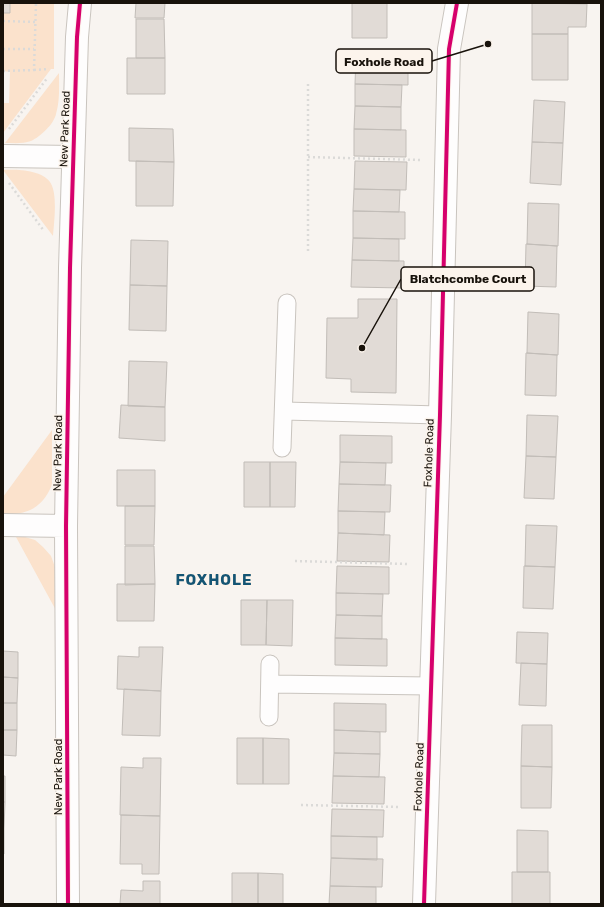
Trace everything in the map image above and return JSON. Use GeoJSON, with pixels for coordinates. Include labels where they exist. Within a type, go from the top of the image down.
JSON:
{"type":"FeatureCollection","features":[{"type":"Feature","properties":{"kind":"street","name":"New Park Road"},"geometry":{"type":"LineString","coordinates":[[68,904],[66,526],[70,268],[77,37],[80,3]]}},
{"type":"Feature","properties":{"kind":"street","name":"Foxhole Road"},"geometry":{"type":"LineString","coordinates":[[424,904],[440,415],[449,49],[457,3]]}},
{"type":"Feature","properties":{"kind":"street"},"geometry":{"type":"LineString","coordinates":[[3,156],[74,157]]}},
{"type":"Feature","properties":{"kind":"street"},"geometry":{"type":"LineString","coordinates":[[3,525],[66,526]]}},
{"type":"Feature","properties":{"kind":"lane"},"geometry":{"type":"LineString","coordinates":[[282,448],[287,303]]}},
{"type":"Feature","properties":{"kind":"lane"},"geometry":{"type":"LineString","coordinates":[[284,411],[440,415]]}},
{"type":"Feature","properties":{"kind":"lane"},"geometry":{"type":"LineString","coordinates":[[269,717],[270,664]]}},
{"type":"Feature","properties":{"kind":"lane"},"geometry":{"type":"LineString","coordinates":[[270,684],[431,686]]}},
{"type":"Feature","properties":{"kind":"path"},"geometry":{"type":"LineString","coordinates":[[34,70],[36,3]]}},
{"type":"Feature","properties":{"kind":"path"},"geometry":{"type":"LineString","coordinates":[[4,21],[35,22]]}},
{"type":"Feature","properties":{"kind":"path"},"geometry":{"type":"LineString","coordinates":[[3,49],[34,49]]}},
{"type":"Feature","properties":{"kind":"path"},"geometry":{"type":"LineString","coordinates":[[3,71],[54,69],[8,131]]}},
{"type":"Feature","properties":{"kind":"path"},"geometry":{"type":"LineString","coordinates":[[308,84],[308,254]]}},
{"type":"Feature","properties":{"kind":"path"},"geometry":{"type":"LineString","coordinates":[[308,157],[446,160]]}},
{"type":"Feature","properties":{"kind":"path"},"geometry":{"type":"LineString","coordinates":[[8,181],[70,268]]}},
{"type":"Feature","properties":{"kind":"path"},"geometry":{"type":"LineString","coordinates":[[295,561],[435,565]]}},
{"type":"Feature","properties":{"kind":"path"},"geometry":{"type":"LineString","coordinates":[[301,805],[427,808]]}},
{"type":"Feature","properties":{"kind":"shaded area"},"geometry":{"type":"Polygon","coordinates":[[[10,3],[54,3],[54,69],[51,69],[3,133],[3,103],[9,103],[10,72],[3,71],[4,13],[10,13],[10,3]]]}},
{"type":"Feature","properties":{"kind":"shaded area"},"geometry":{"type":"Polygon","coordinates":[[[59,73],[58,104],[55,118],[50,126],[31,141],[22,143],[5,143],[59,73]]]}},
{"type":"Feature","properties":{"kind":"shaded area"},"geometry":{"type":"Polygon","coordinates":[[[3,170],[28,171],[41,175],[50,182],[55,200],[53,236],[3,170]]]}},
{"type":"Feature","properties":{"kind":"shaded area"},"geometry":{"type":"Polygon","coordinates":[[[52,430],[52,485],[48,493],[39,505],[27,511],[3,514],[3,497],[52,430]]]}},
{"type":"Feature","properties":{"kind":"shaded area"},"geometry":{"type":"Polygon","coordinates":[[[16,537],[25,537],[35,540],[51,556],[55,567],[58,614],[16,537]]]}},
{"type":"Feature","properties":{"kind":"building"},"geometry":{"type":"Polygon","coordinates":[[[3,3],[10,3],[10,13],[3,13],[3,3]]]}},
{"type":"Feature","properties":{"kind":"building"},"geometry":{"type":"Polygon","coordinates":[[[136,3],[165,3],[164,18],[135,18],[136,3]]]}},
{"type":"Feature","properties":{"kind":"building"},"geometry":{"type":"Polygon","coordinates":[[[352,3],[387,3],[387,38],[352,38],[352,3]]]}},
{"type":"Feature","properties":{"kind":"building"},"geometry":{"type":"Polygon","coordinates":[[[532,3],[587,4],[586,27],[568,27],[568,34],[532,34],[532,3]]]}},
{"type":"Feature","properties":{"kind":"building"},"geometry":{"type":"Polygon","coordinates":[[[136,19],[164,19],[165,58],[136,58],[136,19]]]}},
{"type":"Feature","properties":{"kind":"building"},"geometry":{"type":"Polygon","coordinates":[[[532,34],[568,34],[568,80],[532,80],[532,34]]]}},
{"type":"Feature","properties":{"kind":"building"},"geometry":{"type":"Polygon","coordinates":[[[356,56],[408,57],[408,85],[355,84],[356,56]]]}},
{"type":"Feature","properties":{"kind":"building"},"geometry":{"type":"Polygon","coordinates":[[[127,58],[165,58],[165,94],[127,94],[127,58]]]}},
{"type":"Feature","properties":{"kind":"building"},"geometry":{"type":"Polygon","coordinates":[[[355,84],[402,85],[401,107],[355,106],[355,84]]]}},
{"type":"Feature","properties":{"kind":"building"},"geometry":{"type":"Polygon","coordinates":[[[534,100],[565,102],[563,143],[532,142],[534,100]]]}},
{"type":"Feature","properties":{"kind":"building"},"geometry":{"type":"Polygon","coordinates":[[[355,106],[401,107],[401,130],[354,129],[355,106]]]}},
{"type":"Feature","properties":{"kind":"building"},"geometry":{"type":"Polygon","coordinates":[[[129,128],[173,129],[174,162],[129,161],[129,128]]]}},
{"type":"Feature","properties":{"kind":"building"},"geometry":{"type":"Polygon","coordinates":[[[354,129],[406,130],[406,157],[354,156],[354,129]]]}},
{"type":"Feature","properties":{"kind":"building"},"geometry":{"type":"Polygon","coordinates":[[[532,142],[563,143],[561,185],[530,183],[532,142]]]}},
{"type":"Feature","properties":{"kind":"building"},"geometry":{"type":"Polygon","coordinates":[[[136,161],[174,162],[173,206],[136,206],[136,161]]]}},
{"type":"Feature","properties":{"kind":"building"},"geometry":{"type":"Polygon","coordinates":[[[355,161],[407,162],[406,190],[354,189],[355,161]]]}},
{"type":"Feature","properties":{"kind":"building"},"geometry":{"type":"Polygon","coordinates":[[[354,189],[400,190],[399,212],[353,211],[354,189]]]}},
{"type":"Feature","properties":{"kind":"building"},"geometry":{"type":"Polygon","coordinates":[[[528,203],[559,204],[558,246],[527,244],[528,203]]]}},
{"type":"Feature","properties":{"kind":"building"},"geometry":{"type":"Polygon","coordinates":[[[353,211],[405,212],[405,239],[353,238],[353,211]]]}},
{"type":"Feature","properties":{"kind":"building"},"geometry":{"type":"Polygon","coordinates":[[[353,238],[399,239],[399,261],[352,260],[353,238]]]}},
{"type":"Feature","properties":{"kind":"building"},"geometry":{"type":"Polygon","coordinates":[[[131,240],[168,241],[167,286],[130,285],[131,240]]]}},
{"type":"Feature","properties":{"kind":"building"},"geometry":{"type":"Polygon","coordinates":[[[526,244],[557,246],[556,287],[525,286],[526,244]]]}},
{"type":"Feature","properties":{"kind":"building"},"geometry":{"type":"Polygon","coordinates":[[[352,260],[404,261],[404,288],[351,287],[352,260]]]}},
{"type":"Feature","properties":{"kind":"building"},"geometry":{"type":"Polygon","coordinates":[[[130,285],[167,286],[166,331],[129,330],[130,285]]]}},
{"type":"Feature","properties":{"kind":"building"},"geometry":{"type":"Polygon","coordinates":[[[358,299],[397,299],[396,393],[351,392],[351,379],[326,378],[327,318],[358,318],[358,299]]]}},
{"type":"Feature","properties":{"kind":"building"},"geometry":{"type":"Polygon","coordinates":[[[528,312],[559,314],[558,355],[527,353],[528,312]]]}},
{"type":"Feature","properties":{"kind":"building"},"geometry":{"type":"Polygon","coordinates":[[[526,353],[557,355],[556,396],[525,395],[526,353]]]}},
{"type":"Feature","properties":{"kind":"building"},"geometry":{"type":"Polygon","coordinates":[[[129,361],[167,362],[165,407],[128,406],[129,361]]]}},
{"type":"Feature","properties":{"kind":"building"},"geometry":{"type":"Polygon","coordinates":[[[121,405],[165,407],[165,441],[119,438],[121,405]]]}},
{"type":"Feature","properties":{"kind":"building"},"geometry":{"type":"Polygon","coordinates":[[[527,415],[558,416],[556,457],[526,456],[527,415]]]}},
{"type":"Feature","properties":{"kind":"building"},"geometry":{"type":"Polygon","coordinates":[[[340,435],[392,436],[392,463],[340,462],[340,435]]]}},
{"type":"Feature","properties":{"kind":"building"},"geometry":{"type":"Polygon","coordinates":[[[526,456],[556,457],[554,499],[524,498],[526,456]]]}},
{"type":"Feature","properties":{"kind":"building"},"geometry":{"type":"Polygon","coordinates":[[[244,462],[270,462],[270,507],[244,507],[244,462]]]}},
{"type":"Feature","properties":{"kind":"building"},"geometry":{"type":"Polygon","coordinates":[[[270,462],[296,462],[295,507],[270,507],[270,462]]]}},
{"type":"Feature","properties":{"kind":"building"},"geometry":{"type":"Polygon","coordinates":[[[340,462],[386,463],[385,485],[339,484],[340,462]]]}},
{"type":"Feature","properties":{"kind":"building"},"geometry":{"type":"Polygon","coordinates":[[[117,470],[155,470],[155,506],[117,506],[117,470]]]}},
{"type":"Feature","properties":{"kind":"building"},"geometry":{"type":"Polygon","coordinates":[[[339,484],[391,485],[390,512],[338,511],[339,484]]]}},
{"type":"Feature","properties":{"kind":"building"},"geometry":{"type":"Polygon","coordinates":[[[125,506],[155,506],[154,545],[125,545],[125,506]]]}},
{"type":"Feature","properties":{"kind":"building"},"geometry":{"type":"Polygon","coordinates":[[[338,511],[385,512],[384,535],[338,533],[338,511]]]}},
{"type":"Feature","properties":{"kind":"building"},"geometry":{"type":"Polygon","coordinates":[[[526,525],[557,526],[555,567],[525,566],[526,525]]]}},
{"type":"Feature","properties":{"kind":"building"},"geometry":{"type":"Polygon","coordinates":[[[338,533],[390,535],[389,562],[337,561],[338,533]]]}},
{"type":"Feature","properties":{"kind":"building"},"geometry":{"type":"Polygon","coordinates":[[[125,546],[154,546],[155,584],[125,585],[125,546]]]}},
{"type":"Feature","properties":{"kind":"building"},"geometry":{"type":"Polygon","coordinates":[[[337,566],[389,567],[389,594],[336,593],[337,566]]]}},
{"type":"Feature","properties":{"kind":"building"},"geometry":{"type":"Polygon","coordinates":[[[524,566],[555,567],[553,609],[523,608],[524,566]]]}},
{"type":"Feature","properties":{"kind":"building"},"geometry":{"type":"Polygon","coordinates":[[[117,584],[155,584],[154,621],[117,621],[117,584]]]}},
{"type":"Feature","properties":{"kind":"building"},"geometry":{"type":"Polygon","coordinates":[[[336,593],[383,594],[382,616],[336,615],[336,593]]]}},
{"type":"Feature","properties":{"kind":"building"},"geometry":{"type":"Polygon","coordinates":[[[241,600],[267,600],[266,645],[241,645],[241,600]]]}},
{"type":"Feature","properties":{"kind":"building"},"geometry":{"type":"Polygon","coordinates":[[[267,600],[293,600],[292,646],[266,645],[267,600]]]}},
{"type":"Feature","properties":{"kind":"building"},"geometry":{"type":"Polygon","coordinates":[[[336,615],[382,616],[382,639],[335,638],[336,615]]]}},
{"type":"Feature","properties":{"kind":"building"},"geometry":{"type":"Polygon","coordinates":[[[517,632],[548,633],[547,664],[516,663],[517,632]]]}},
{"type":"Feature","properties":{"kind":"building"},"geometry":{"type":"Polygon","coordinates":[[[335,638],[387,639],[387,666],[335,665],[335,638]]]}},
{"type":"Feature","properties":{"kind":"building"},"geometry":{"type":"Polygon","coordinates":[[[139,647],[163,647],[161,691],[117,689],[118,656],[139,657],[139,647]]]}},
{"type":"Feature","properties":{"kind":"building"},"geometry":{"type":"Polygon","coordinates":[[[3,651],[18,652],[18,678],[3,677],[3,651]]]}},
{"type":"Feature","properties":{"kind":"building"},"geometry":{"type":"Polygon","coordinates":[[[521,663],[547,664],[546,706],[519,705],[521,663]]]}},
{"type":"Feature","properties":{"kind":"building"},"geometry":{"type":"Polygon","coordinates":[[[3,677],[18,678],[17,703],[3,703],[3,677]]]}},
{"type":"Feature","properties":{"kind":"building"},"geometry":{"type":"Polygon","coordinates":[[[124,689],[161,691],[160,736],[122,735],[124,689]]]}},
{"type":"Feature","properties":{"kind":"building"},"geometry":{"type":"Polygon","coordinates":[[[3,703],[17,703],[17,730],[3,730],[3,703]]]}},
{"type":"Feature","properties":{"kind":"building"},"geometry":{"type":"Polygon","coordinates":[[[334,703],[386,704],[386,732],[334,730],[334,703]]]}},
{"type":"Feature","properties":{"kind":"building"},"geometry":{"type":"Polygon","coordinates":[[[522,725],[552,725],[552,767],[521,766],[522,725]]]}},
{"type":"Feature","properties":{"kind":"building"},"geometry":{"type":"Polygon","coordinates":[[[3,730],[17,730],[16,756],[3,755],[3,730]]]}},
{"type":"Feature","properties":{"kind":"building"},"geometry":{"type":"Polygon","coordinates":[[[334,730],[380,732],[380,754],[334,753],[334,730]]]}},
{"type":"Feature","properties":{"kind":"building"},"geometry":{"type":"Polygon","coordinates":[[[237,738],[263,738],[263,784],[237,784],[237,738]]]}},
{"type":"Feature","properties":{"kind":"building"},"geometry":{"type":"Polygon","coordinates":[[[263,738],[289,739],[289,784],[263,784],[263,738]]]}},
{"type":"Feature","properties":{"kind":"building"},"geometry":{"type":"Polygon","coordinates":[[[334,753],[380,754],[379,777],[333,776],[334,753]]]}},
{"type":"Feature","properties":{"kind":"building"},"geometry":{"type":"Polygon","coordinates":[[[143,758],[161,758],[160,816],[120,815],[121,767],[143,768],[143,758]]]}},
{"type":"Feature","properties":{"kind":"building"},"geometry":{"type":"Polygon","coordinates":[[[521,766],[552,767],[551,808],[521,808],[521,766]]]}},
{"type":"Feature","properties":{"kind":"building"},"geometry":{"type":"Polygon","coordinates":[[[3,776],[5,776],[5,802],[3,802],[3,776]]]}},
{"type":"Feature","properties":{"kind":"building"},"geometry":{"type":"Polygon","coordinates":[[[333,776],[385,777],[384,804],[332,803],[333,776]]]}},
{"type":"Feature","properties":{"kind":"building"},"geometry":{"type":"Polygon","coordinates":[[[3,802],[5,802],[4,828],[3,828],[3,802]]]}},
{"type":"Feature","properties":{"kind":"building"},"geometry":{"type":"Polygon","coordinates":[[[332,809],[384,810],[383,837],[331,836],[332,809]]]}},
{"type":"Feature","properties":{"kind":"building"},"geometry":{"type":"Polygon","coordinates":[[[121,815],[160,816],[159,874],[142,874],[142,864],[120,864],[121,815]]]}},
{"type":"Feature","properties":{"kind":"building"},"geometry":{"type":"Polygon","coordinates":[[[4,828],[4,854],[3,854],[4,828]]]}},
{"type":"Feature","properties":{"kind":"building"},"geometry":{"type":"Polygon","coordinates":[[[517,830],[548,831],[548,872],[517,872],[517,830]]]}},
{"type":"Feature","properties":{"kind":"building"},"geometry":{"type":"Polygon","coordinates":[[[331,836],[377,837],[377,860],[331,858],[331,836]]]}},
{"type":"Feature","properties":{"kind":"building"},"geometry":{"type":"Polygon","coordinates":[[[331,858],[383,859],[382,887],[330,886],[331,858]]]}},
{"type":"Feature","properties":{"kind":"building"},"geometry":{"type":"Polygon","coordinates":[[[512,872],[550,872],[550,904],[512,904],[512,872]]]}},
{"type":"Feature","properties":{"kind":"building"},"geometry":{"type":"Polygon","coordinates":[[[232,873],[258,873],[258,904],[232,904],[232,873]]]}},
{"type":"Feature","properties":{"kind":"building"},"geometry":{"type":"Polygon","coordinates":[[[258,873],[283,874],[283,904],[258,904],[258,873]]]}},
{"type":"Feature","properties":{"kind":"building"},"geometry":{"type":"Polygon","coordinates":[[[143,881],[160,881],[160,904],[120,904],[121,890],[143,891],[143,881]]]}},
{"type":"Feature","properties":{"kind":"building"},"geometry":{"type":"Polygon","coordinates":[[[330,886],[376,887],[376,904],[329,904],[330,886]]]}},
{"type":"Feature","properties":{"kind":"cycle path"},"geometry":{"type":"LineString","coordinates":[[68,904],[66,526],[70,268],[77,37],[80,3]]}},
{"type":"Feature","properties":{"kind":"cycle path"},"geometry":{"type":"LineString","coordinates":[[424,904],[440,415],[449,49],[457,3]]}},
{"type":"Feature","properties":{"kind":"place","name":"Foxhole Road"},"geometry":{"type":"Point","coordinates":[488,44]}},
{"type":"Feature","properties":{"kind":"place","name":"Blatchcombe Court"},"geometry":{"type":"Point","coordinates":[362,348]}},
{"type":"Feature","properties":{"kind":"district","name":"FOXHOLE"},"geometry":{"type":"Point","coordinates":[214,580]}}]}
